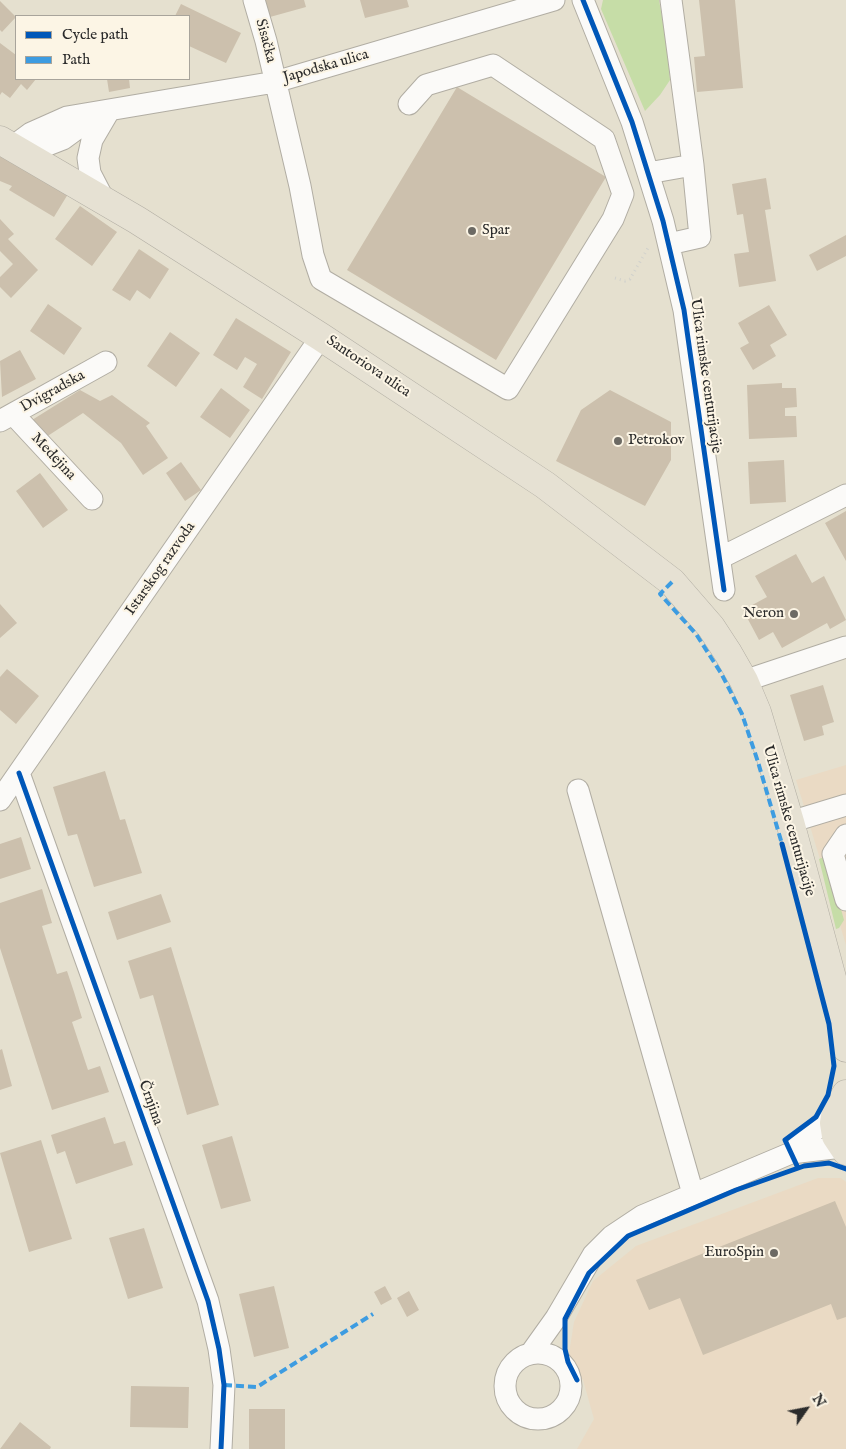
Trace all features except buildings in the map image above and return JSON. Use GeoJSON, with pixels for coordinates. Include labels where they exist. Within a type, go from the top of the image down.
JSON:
{"type":"FeatureCollection","features":[{"type":"Feature","properties":{"kind":"main road","name":"Santoriova ulica"},"geometry":{"type":"LineString","coordinates":[[11,146],[104,200],[321,336],[553,491],[672,582],[711,627]]}},
{"type":"Feature","properties":{"kind":"main road","name":"Ulica rimske centurijacije"},"geometry":{"type":"LineString","coordinates":[[711,627],[744,681],[757,712],[790,822],[845,1033]]}},
{"type":"Feature","properties":{"kind":"main road"},"geometry":{"type":"LineString","coordinates":[[843,1096],[834,1123],[836,1136],[844,1149]]}},
{"type":"Feature","properties":{"kind":"street","name":"Sisačka"},"geometry":{"type":"LineString","coordinates":[[254,0],[276,82],[313,255],[321,278],[508,389],[613,219],[623,194],[604,139],[493,65],[426,85],[409,104]]}},
{"type":"Feature","properties":{"kind":"street","name":"Japodska ulica"},"geometry":{"type":"LineString","coordinates":[[101,112],[276,82],[554,0]]}},
{"type":"Feature","properties":{"kind":"street","name":"Ulica rimske centurijacije"},"geometry":{"type":"LineString","coordinates":[[583,0],[632,122],[669,244],[684,310],[724,590]]}},
{"type":"Feature","properties":{"kind":"street"},"geometry":{"type":"LineString","coordinates":[[669,244],[700,237],[693,165],[671,0]]}},
{"type":"Feature","properties":{"kind":"street"},"geometry":{"type":"LineString","coordinates":[[11,146],[45,146],[63,139],[101,112]]}},
{"type":"Feature","properties":{"kind":"street"},"geometry":{"type":"LineString","coordinates":[[101,112],[88,158],[90,173],[104,200]]}},
{"type":"Feature","properties":{"kind":"street"},"geometry":{"type":"LineString","coordinates":[[648,173],[693,165]]}},
{"type":"Feature","properties":{"kind":"street","name":"Istarskog razvoda"},"geometry":{"type":"LineString","coordinates":[[0,800],[321,336]]}},
{"type":"Feature","properties":{"kind":"street","name":"Dvigradska"},"geometry":{"type":"LineString","coordinates":[[7,418],[106,362]]}},
{"type":"Feature","properties":{"kind":"street","name":"Medejina"},"geometry":{"type":"LineString","coordinates":[[7,418],[92,499]]}},
{"type":"Feature","properties":{"kind":"street"},"geometry":{"type":"LineString","coordinates":[[720,558],[846,495]]}},
{"type":"Feature","properties":{"kind":"street"},"geometry":{"type":"LineString","coordinates":[[744,681],[846,647]]}},
{"type":"Feature","properties":{"kind":"street","name":"Črnjina"},"geometry":{"type":"LineString","coordinates":[[19,773],[208,1301],[219,1349],[224,1385],[221,1449]]}},
{"type":"Feature","properties":{"kind":"street"},"geometry":{"type":"LineString","coordinates":[[578,790],[693,1194]]}},
{"type":"Feature","properties":{"kind":"street"},"geometry":{"type":"LineString","coordinates":[[790,822],[846,805]]}},
{"type":"Feature","properties":{"kind":"street"},"geometry":{"type":"LineString","coordinates":[[846,835],[833,854],[846,900]]}},
{"type":"Feature","properties":{"kind":"street"},"geometry":{"type":"LineString","coordinates":[[791,1153],[843,1096]]}},
{"type":"Feature","properties":{"kind":"street"},"geometry":{"type":"LineString","coordinates":[[531,1352],[552,1355],[561,1360],[568,1369],[572,1379],[569,1400],[555,1415],[534,1419],[523,1416],[507,1398],[506,1376],[512,1365],[520,1357],[531,1352],[556,1318],[593,1255],[612,1236],[642,1216],[791,1153],[844,1149]]}},
{"type":"Feature","properties":{"kind":"street"},"geometry":{"type":"LineString","coordinates":[[556,1318],[561,1360]]}},
{"type":"Feature","properties":{"kind":"path"},"geometry":{"type":"LineString","coordinates":[[615,278],[625,281],[633,276],[663,221]]}},
{"type":"Feature","properties":{"kind":"shaded area"},"geometry":{"type":"Polygon","coordinates":[[[846,765],[846,945],[796,780],[846,765]]]}},
{"type":"Feature","properties":{"kind":"shaded area"},"geometry":{"type":"Polygon","coordinates":[[[818,1178],[841,1178],[846,1182],[846,1449],[577,1449],[594,1419],[583,1380],[568,1360],[574,1322],[593,1281],[636,1246],[818,1178]]]}},
{"type":"Feature","properties":{"kind":"green space"},"geometry":{"type":"Polygon","coordinates":[[[603,0],[659,0],[667,45],[670,80],[660,95],[645,111],[601,9],[603,0]]]}},
{"type":"Feature","properties":{"kind":"green space"},"geometry":{"type":"Polygon","coordinates":[[[826,856],[844,920],[839,928],[836,929],[819,859],[826,856]]]}},
{"type":"Feature","properties":{"kind":"marked path"},"geometry":{"type":"LineString","coordinates":[[672,582],[660,594],[696,634],[721,673],[742,714],[782,844]]}},
{"type":"Feature","properties":{"kind":"marked path"},"geometry":{"type":"LineString","coordinates":[[224,1385],[257,1387],[373,1314]]}},
{"type":"Feature","properties":{"kind":"cycle path"},"geometry":{"type":"LineString","coordinates":[[583,0],[632,122],[663,221],[684,310],[724,590]]}},
{"type":"Feature","properties":{"kind":"cycle path"},"geometry":{"type":"LineString","coordinates":[[19,773],[208,1301],[219,1349],[224,1385],[221,1449]]}},
{"type":"Feature","properties":{"kind":"cycle path"},"geometry":{"type":"LineString","coordinates":[[782,844],[829,1024],[834,1066],[828,1095],[816,1117],[785,1140],[798,1168]]}},
{"type":"Feature","properties":{"kind":"cycle path"},"geometry":{"type":"LineString","coordinates":[[577,1380],[568,1362],[565,1349],[565,1319],[589,1273],[628,1236],[736,1190],[804,1166],[829,1163],[846,1169]]}},
{"type":"Feature","properties":{"kind":"place","name":"Spar"},"geometry":{"type":"Point","coordinates":[472,231]}},
{"type":"Feature","properties":{"kind":"place","name":"Petrokov"},"geometry":{"type":"Point","coordinates":[618,441]}},
{"type":"Feature","properties":{"kind":"place","name":"Neron"},"geometry":{"type":"Point","coordinates":[794,614]}},
{"type":"Feature","properties":{"kind":"place","name":"EuroSpin"},"geometry":{"type":"Point","coordinates":[774,1253]}}]}
